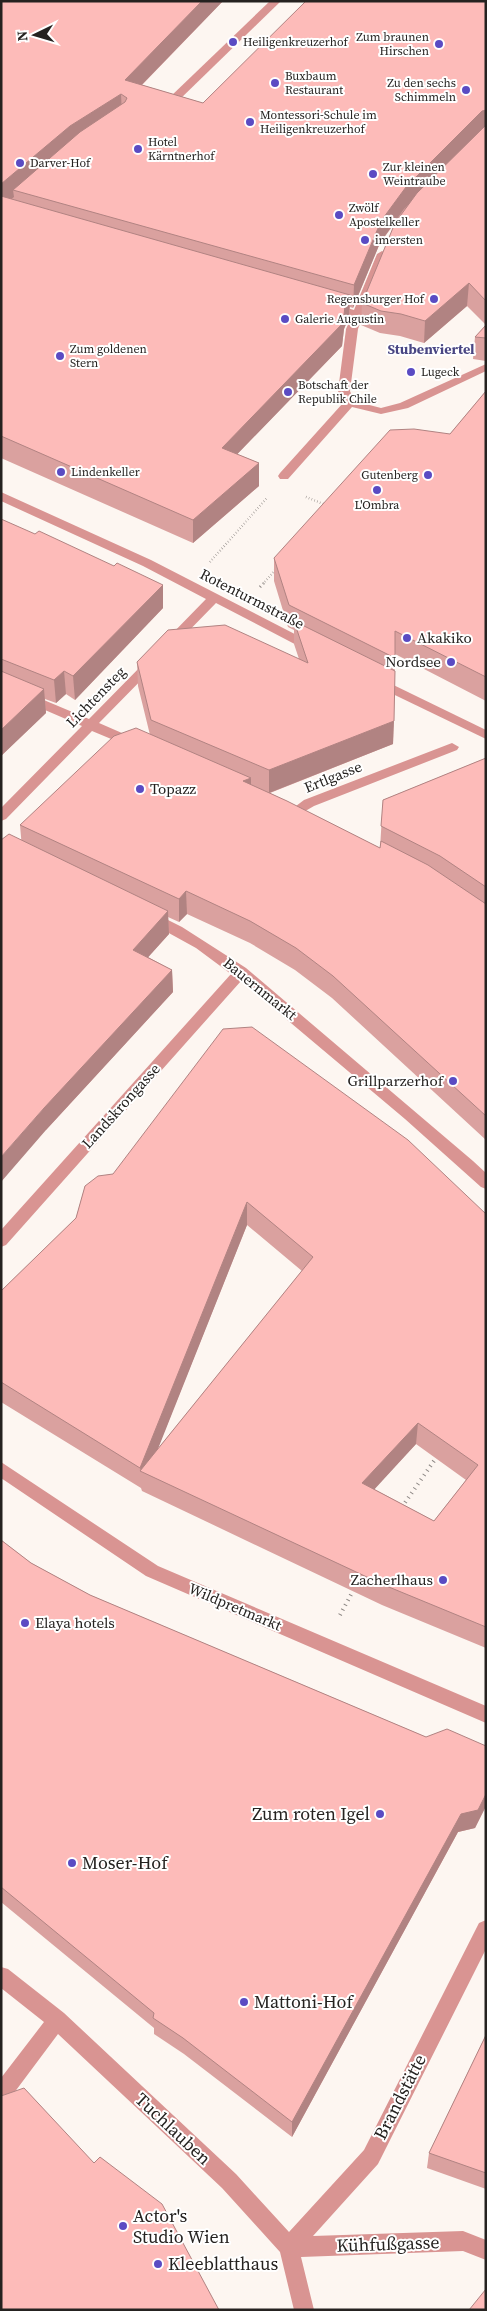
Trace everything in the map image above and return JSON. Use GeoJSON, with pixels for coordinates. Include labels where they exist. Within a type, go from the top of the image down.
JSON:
{"type":"FeatureCollection","features":[{"type":"Feature","properties":{"kind":"street"},"geometry":{"type":"LineString","coordinates":[[173,100],[276,1]]}},
{"type":"Feature","properties":{"kind":"street"},"geometry":{"type":"LineString","coordinates":[[349,403],[344,391],[352,329],[387,244]]}},
{"type":"Feature","properties":{"kind":"street"},"geometry":{"type":"LineString","coordinates":[[318,303],[357,314]]}},
{"type":"Feature","properties":{"kind":"street"},"geometry":{"type":"LineString","coordinates":[[349,403],[381,411],[404,406],[485,367]]}},
{"type":"Feature","properties":{"kind":"street"},"geometry":{"type":"LineString","coordinates":[[284,476],[349,403]]}},
{"type":"Feature","properties":{"kind":"street","name":"Rotenturmstraße"},"geometry":{"type":"LineString","coordinates":[[1,496],[147,563],[213,599],[320,652]]}},
{"type":"Feature","properties":{"kind":"street","name":"Lichtensteg"},"geometry":{"type":"LineString","coordinates":[[1,816],[213,599]]}},
{"type":"Feature","properties":{"kind":"street"},"geometry":{"type":"LineString","coordinates":[[364,674],[486,735]]}},
{"type":"Feature","properties":{"kind":"street"},"geometry":{"type":"LineString","coordinates":[[1,686],[150,750]]}},
{"type":"Feature","properties":{"kind":"street","name":"Ertlgasse"},"geometry":{"type":"LineString","coordinates":[[312,821],[291,810],[452,747]]}},
{"type":"Feature","properties":{"kind":"street","name":"Bauernmarkt"},"geometry":{"type":"LineString","coordinates":[[141,912],[185,933],[240,972],[451,1149],[486,1183]]}},
{"type":"Feature","properties":{"kind":"street","name":"Landskrongasse"},"geometry":{"type":"LineString","coordinates":[[1,1240],[240,972]]}},
{"type":"Feature","properties":{"kind":"street","name":"Wildpretmarkt"},"geometry":{"type":"LineString","coordinates":[[1,1469],[152,1571],[486,1715]]}},
{"type":"Feature","properties":{"kind":"street","name":"Brandstätte"},"geometry":{"type":"LineString","coordinates":[[289,2247],[370,2156],[486,1929]]}},
{"type":"Feature","properties":{"kind":"street","name":"Tuchlauben"},"geometry":{"type":"LineString","coordinates":[[1,1976],[57,2020],[229,2181],[289,2247],[304,2310]]}},
{"type":"Feature","properties":{"kind":"street"},"geometry":{"type":"LineString","coordinates":[[1,2094],[57,2020]]}},
{"type":"Feature","properties":{"kind":"street","name":"Kühfußgasse"},"geometry":{"type":"LineString","coordinates":[[289,2247],[463,2241],[486,2250]]}},
{"type":"Feature","properties":{"kind":"path"},"geometry":{"type":"LineString","coordinates":[[213,599],[208,564],[284,476]]}},
{"type":"Feature","properties":{"kind":"path"},"geometry":{"type":"LineString","coordinates":[[239,611],[278,566]]}},
{"type":"Feature","properties":{"kind":"path"},"geometry":{"type":"LineString","coordinates":[[398,1512],[436,1458]]}},
{"type":"Feature","properties":{"kind":"building"},"geometry":{"type":"Polygon","coordinates":[[[1,1],[202,1],[125,80],[203,103],[306,1],[486,1],[486,110],[482,111],[406,187],[381,221],[354,285],[13,190],[80,132],[125,102],[127,98],[121,94],[70,126],[1,184],[1,1]]]}},
{"type":"Feature","properties":{"kind":"building"},"geometry":{"type":"Polygon","coordinates":[[[486,125],[486,301],[469,283],[425,321],[401,314],[381,311],[362,303],[395,223],[417,193],[486,125]]]}},
{"type":"Feature","properties":{"kind":"building"},"geometry":{"type":"Polygon","coordinates":[[[1,196],[350,295],[345,306],[343,323],[222,448],[259,463],[193,520],[1,436],[1,196]]]}},
{"type":"Feature","properties":{"kind":"building"},"geometry":{"type":"Polygon","coordinates":[[[486,325],[486,338],[475,337],[486,325]]]}},
{"type":"Feature","properties":{"kind":"building"},"geometry":{"type":"Polygon","coordinates":[[[486,391],[486,677],[395,631],[395,658],[289,605],[274,558],[390,430],[414,429],[450,434],[486,391]]]}},
{"type":"Feature","properties":{"kind":"building"},"geometry":{"type":"Polygon","coordinates":[[[1,519],[35,534],[39,531],[114,566],[117,563],[163,585],[73,676],[64,671],[54,680],[1,659],[1,519]]]}},
{"type":"Feature","properties":{"kind":"building"},"geometry":{"type":"Polygon","coordinates":[[[294,621],[395,671],[394,721],[269,770],[151,720],[137,662],[168,630],[225,625],[308,663],[294,621]]]}},
{"type":"Feature","properties":{"kind":"building"},"geometry":{"type":"Polygon","coordinates":[[[1,671],[44,689],[1,730],[1,671]]]}},
{"type":"Feature","properties":{"kind":"building"},"geometry":{"type":"Polygon","coordinates":[[[136,728],[251,778],[243,781],[380,848],[381,841],[428,865],[486,904],[486,1116],[333,976],[296,948],[250,921],[186,891],[179,899],[20,825],[114,736],[136,728]]]}},
{"type":"Feature","properties":{"kind":"building"},"geometry":{"type":"Polygon","coordinates":[[[486,758],[486,887],[440,856],[381,826],[383,800],[486,758]]]}},
{"type":"Feature","properties":{"kind":"building"},"geometry":{"type":"Polygon","coordinates":[[[9,834],[168,911],[133,950],[172,970],[1,1157],[1,840],[9,834]]]}},
{"type":"Feature","properties":{"kind":"building"},"geometry":{"type":"Polygon","coordinates":[[[252,1027],[408,1140],[486,1214],[486,1627],[384,1585],[140,1471],[313,1257],[247,1202],[140,1468],[1,1382],[1,1291],[76,1218],[85,1186],[98,1176],[113,1174],[223,1029],[252,1027]],[[418,1423],[362,1483],[434,1521],[478,1465],[418,1423]]]}},
{"type":"Feature","properties":{"kind":"building"},"geometry":{"type":"Polygon","coordinates":[[[1,1540],[31,1563],[90,1595],[426,1737],[447,1729],[486,1746],[486,1794],[478,1810],[461,1814],[292,2122],[183,2038],[153,2018],[154,2013],[1,1887],[1,1540]]]}},
{"type":"Feature","properties":{"kind":"building"},"geometry":{"type":"Polygon","coordinates":[[[486,2035],[486,2173],[429,2153],[486,2035]]]}},
{"type":"Feature","properties":{"kind":"building"},"geometry":{"type":"Polygon","coordinates":[[[24,2088],[94,2163],[100,2157],[162,2204],[219,2310],[1,2310],[1,2096],[24,2088]]]}},
{"type":"Feature","properties":{"kind":"building"},"geometry":{"type":"Polygon","coordinates":[[[486,2289],[486,2310],[469,2310],[486,2289]]]}},
{"type":"Feature","properties":{"kind":"place","name":"Heiligenkreuzerhof"},"geometry":{"type":"Point","coordinates":[233,42]}},
{"type":"Feature","properties":{"kind":"place","name":"Zum braunen Hirschen"},"geometry":{"type":"Point","coordinates":[439,44]}},
{"type":"Feature","properties":{"kind":"place","name":"Buxbaum Restaurant"},"geometry":{"type":"Point","coordinates":[275,83]}},
{"type":"Feature","properties":{"kind":"place","name":"Zu den sechs Schimmeln"},"geometry":{"type":"Point","coordinates":[466,90]}},
{"type":"Feature","properties":{"kind":"place","name":"Montessori-Schule im Heiligenkreuzerhof"},"geometry":{"type":"Point","coordinates":[250,122]}},
{"type":"Feature","properties":{"kind":"place","name":"Hotel Kärntnerhof"},"geometry":{"type":"Point","coordinates":[138,149]}},
{"type":"Feature","properties":{"kind":"place","name":"Darver-Hof"},"geometry":{"type":"Point","coordinates":[20,163]}},
{"type":"Feature","properties":{"kind":"place","name":"Zur kleinen Weintraube"},"geometry":{"type":"Point","coordinates":[373,174]}},
{"type":"Feature","properties":{"kind":"place","name":"Zwölf Apostelkeller"},"geometry":{"type":"Point","coordinates":[339,215]}},
{"type":"Feature","properties":{"kind":"place","name":"imersten"},"geometry":{"type":"Point","coordinates":[365,240]}},
{"type":"Feature","properties":{"kind":"place","name":"Regensburger Hof"},"geometry":{"type":"Point","coordinates":[434,299]}},
{"type":"Feature","properties":{"kind":"place","name":"Galerie Augustin"},"geometry":{"type":"Point","coordinates":[285,319]}},
{"type":"Feature","properties":{"kind":"place","name":"Zum goldenen Stern"},"geometry":{"type":"Point","coordinates":[60,356]}},
{"type":"Feature","properties":{"kind":"place","name":"Lugeck"},"geometry":{"type":"Point","coordinates":[411,372]}},
{"type":"Feature","properties":{"kind":"place","name":"Botschaft der Republik Chile"},"geometry":{"type":"Point","coordinates":[288,392]}},
{"type":"Feature","properties":{"kind":"place","name":"Lindenkeller"},"geometry":{"type":"Point","coordinates":[61,472]}},
{"type":"Feature","properties":{"kind":"place","name":"Gutenberg"},"geometry":{"type":"Point","coordinates":[428,475]}},
{"type":"Feature","properties":{"kind":"place","name":"L'Ombra"},"geometry":{"type":"Point","coordinates":[377,490]}},
{"type":"Feature","properties":{"kind":"place","name":"Akakiko"},"geometry":{"type":"Point","coordinates":[407,638]}},
{"type":"Feature","properties":{"kind":"place","name":"Nordsee"},"geometry":{"type":"Point","coordinates":[451,662]}},
{"type":"Feature","properties":{"kind":"place","name":"Topazz"},"geometry":{"type":"Point","coordinates":[140,789]}},
{"type":"Feature","properties":{"kind":"place","name":"Grillparzerhof"},"geometry":{"type":"Point","coordinates":[453,1081]}},
{"type":"Feature","properties":{"kind":"place","name":"Zacherlhaus"},"geometry":{"type":"Point","coordinates":[443,1580]}},
{"type":"Feature","properties":{"kind":"place","name":"Elaya hotels"},"geometry":{"type":"Point","coordinates":[25,1623]}},
{"type":"Feature","properties":{"kind":"place","name":"Zum roten Igel"},"geometry":{"type":"Point","coordinates":[380,1814]}},
{"type":"Feature","properties":{"kind":"place","name":"Moser-Hof"},"geometry":{"type":"Point","coordinates":[72,1863]}},
{"type":"Feature","properties":{"kind":"place","name":"Mattoni-Hof"},"geometry":{"type":"Point","coordinates":[244,2002]}},
{"type":"Feature","properties":{"kind":"place","name":"Actor's Studio Wien"},"geometry":{"type":"Point","coordinates":[123,2226]}},
{"type":"Feature","properties":{"kind":"place","name":"Kleeblatthaus"},"geometry":{"type":"Point","coordinates":[158,2264]}},
{"type":"Feature","properties":{"kind":"district","name":"Stubenviertel"},"geometry":{"type":"Point","coordinates":[431,349]}}]}
